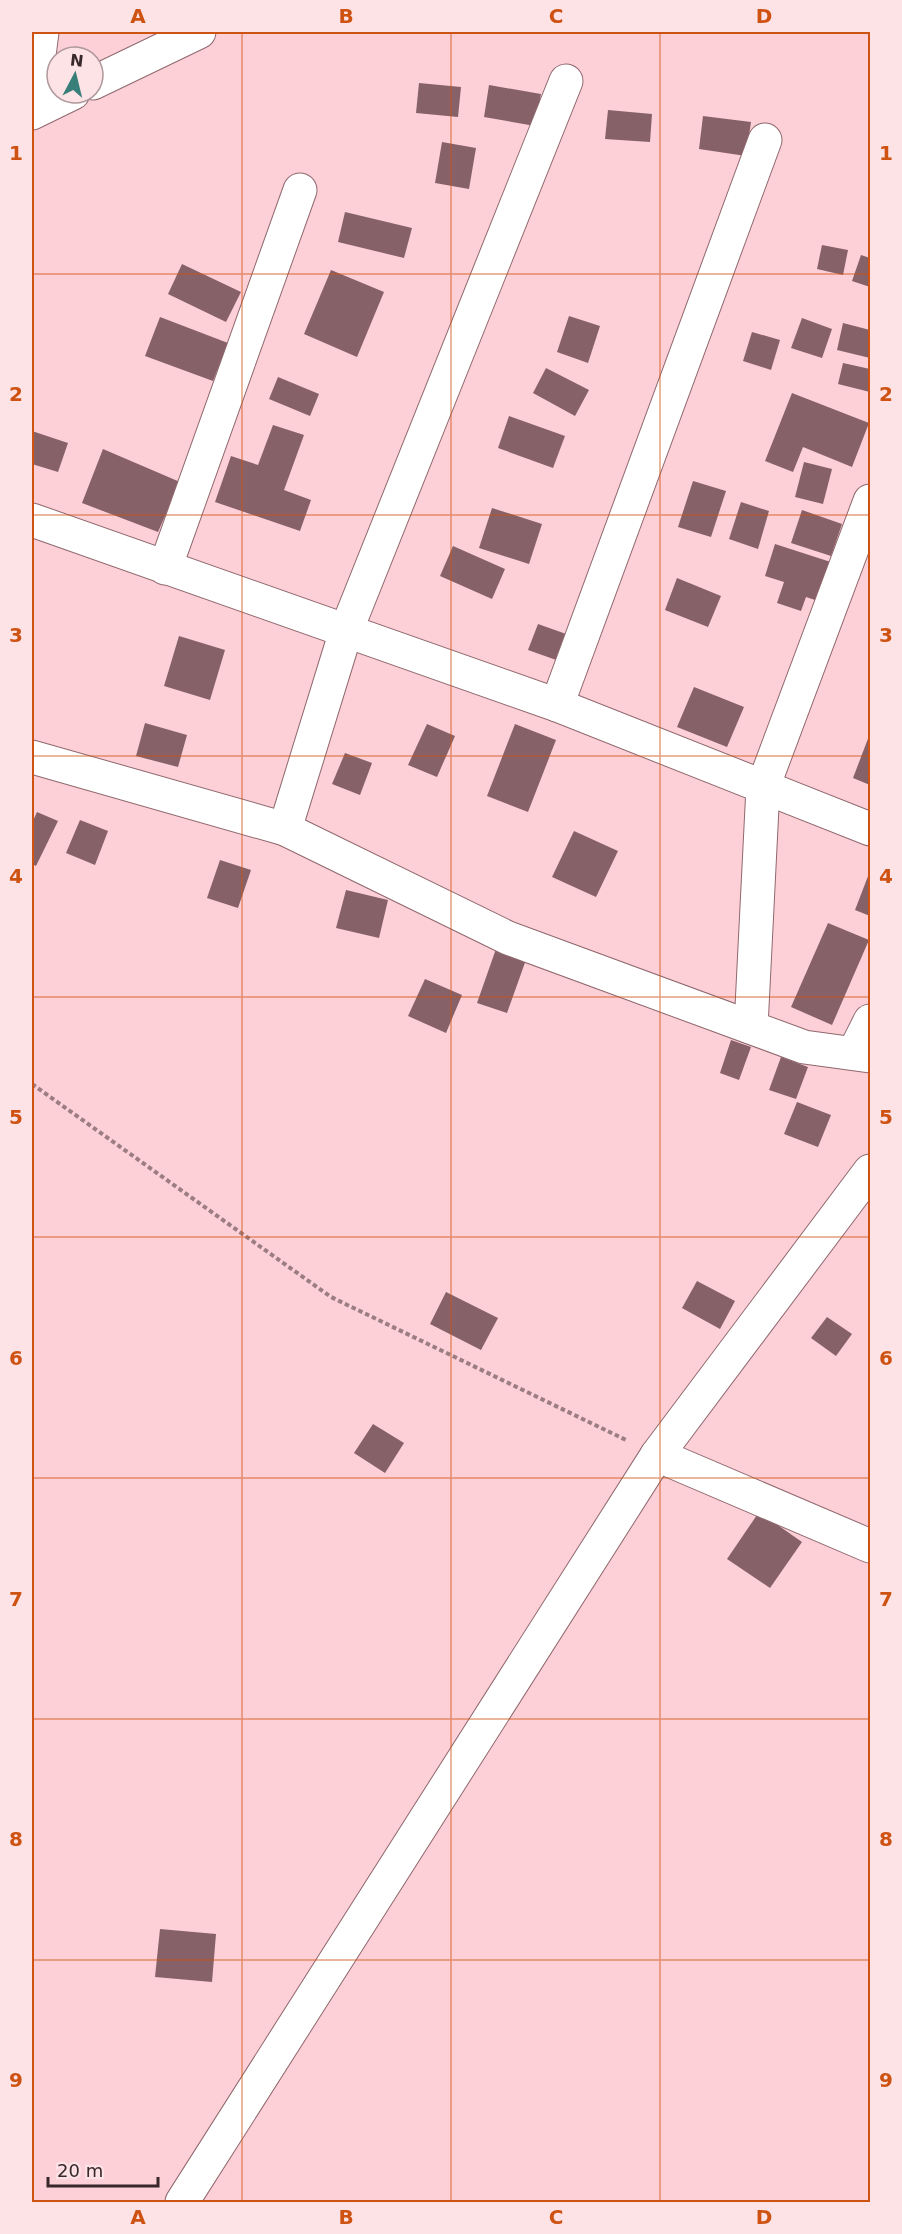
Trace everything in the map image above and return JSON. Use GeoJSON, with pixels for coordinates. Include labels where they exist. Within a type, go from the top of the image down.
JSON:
{"type":"FeatureCollection","features":[{"type":"Feature","properties":{"kind":"street"},"geometry":{"type":"LineString","coordinates":[[32,111],[42,32]]}},
{"type":"Feature","properties":{"kind":"street"},"geometry":{"type":"LineString","coordinates":[[105,77],[199,32]]}},
{"type":"Feature","properties":{"kind":"street"},"geometry":{"type":"LineString","coordinates":[[285,829],[346,631],[566,81]]}},
{"type":"Feature","properties":{"kind":"street"},"geometry":{"type":"LineString","coordinates":[[557,705],[765,140]]}},
{"type":"Feature","properties":{"kind":"street"},"geometry":{"type":"LineString","coordinates":[[165,568],[300,190]]}},
{"type":"Feature","properties":{"kind":"street"},"geometry":{"type":"LineString","coordinates":[[751,1027],[763,787],[870,501]]}},
{"type":"Feature","properties":{"kind":"street"},"geometry":{"type":"LineString","coordinates":[[32,520],[557,705],[870,830]]}},
{"type":"Feature","properties":{"kind":"street"},"geometry":{"type":"LineString","coordinates":[[32,757],[285,829],[508,938],[804,1047],[862,1055],[870,1021]]}},
{"type":"Feature","properties":{"kind":"street"},"geometry":{"type":"LineString","coordinates":[[183,2202],[657,1455],[870,1171]]}},
{"type":"Feature","properties":{"kind":"street"},"geometry":{"type":"LineString","coordinates":[[657,1455],[870,1546]]}},
{"type":"Feature","properties":{"kind":"path"},"geometry":{"type":"LineString","coordinates":[[32,1084],[331,1297],[657,1455]]}},
{"type":"Feature","properties":{"kind":"building"},"geometry":{"type":"Polygon","coordinates":[[[419,83],[461,87],[458,117],[416,113],[419,83]]]}},
{"type":"Feature","properties":{"kind":"building"},"geometry":{"type":"Polygon","coordinates":[[[489,85],[541,94],[535,126],[484,117],[489,85]]]}},
{"type":"Feature","properties":{"kind":"building"},"geometry":{"type":"Polygon","coordinates":[[[608,110],[652,114],[650,142],[605,139],[608,110]]]}},
{"type":"Feature","properties":{"kind":"building"},"geometry":{"type":"Polygon","coordinates":[[[703,116],[751,122],[746,156],[699,149],[703,116]]]}},
{"type":"Feature","properties":{"kind":"building"},"geometry":{"type":"Polygon","coordinates":[[[442,142],[476,148],[469,189],[435,183],[442,142]]]}},
{"type":"Feature","properties":{"kind":"building"},"geometry":{"type":"Polygon","coordinates":[[[345,212],[412,228],[404,258],[338,242],[345,212]]]}},
{"type":"Feature","properties":{"kind":"building"},"geometry":{"type":"Polygon","coordinates":[[[822,245],[848,250],[843,275],[817,269],[822,245]]]}},
{"type":"Feature","properties":{"kind":"building"},"geometry":{"type":"Polygon","coordinates":[[[861,255],[870,258],[870,287],[852,281],[861,255]]]}},
{"type":"Feature","properties":{"kind":"building"},"geometry":{"type":"Polygon","coordinates":[[[182,264],[241,292],[226,322],[168,294],[182,264]]]}},
{"type":"Feature","properties":{"kind":"building"},"geometry":{"type":"Polygon","coordinates":[[[331,270],[384,292],[357,357],[304,334],[331,270]]]}},
{"type":"Feature","properties":{"kind":"building"},"geometry":{"type":"Polygon","coordinates":[[[569,316],[600,326],[588,363],[557,352],[569,316]]]}},
{"type":"Feature","properties":{"kind":"building"},"geometry":{"type":"Polygon","coordinates":[[[160,317],[228,343],[213,381],[145,356],[160,317]]]}},
{"type":"Feature","properties":{"kind":"building"},"geometry":{"type":"Polygon","coordinates":[[[802,318],[832,329],[822,358],[791,348],[802,318]]]}},
{"type":"Feature","properties":{"kind":"building"},"geometry":{"type":"Polygon","coordinates":[[[843,323],[870,330],[870,358],[837,350],[843,323]]]}},
{"type":"Feature","properties":{"kind":"building"},"geometry":{"type":"Polygon","coordinates":[[[752,332],[780,340],[771,370],[743,361],[752,332]]]}},
{"type":"Feature","properties":{"kind":"building"},"geometry":{"type":"Polygon","coordinates":[[[843,363],[870,369],[870,392],[838,384],[843,363]]]}},
{"type":"Feature","properties":{"kind":"building"},"geometry":{"type":"Polygon","coordinates":[[[546,368],[589,390],[575,416],[533,393],[546,368]]]}},
{"type":"Feature","properties":{"kind":"building"},"geometry":{"type":"Polygon","coordinates":[[[278,377],[319,394],[310,416],[269,399],[278,377]]]}},
{"type":"Feature","properties":{"kind":"building"},"geometry":{"type":"Polygon","coordinates":[[[792,393],[869,423],[852,467],[803,447],[793,472],[765,461],[792,393]]]}},
{"type":"Feature","properties":{"kind":"building"},"geometry":{"type":"Polygon","coordinates":[[[509,416],[565,436],[553,468],[498,448],[509,416]]]}},
{"type":"Feature","properties":{"kind":"building"},"geometry":{"type":"Polygon","coordinates":[[[273,425],[304,435],[284,490],[311,500],[300,531],[215,502],[231,456],[258,465],[273,425]]]}},
{"type":"Feature","properties":{"kind":"building"},"geometry":{"type":"Polygon","coordinates":[[[32,431],[68,443],[58,472],[32,464],[32,431]]]}},
{"type":"Feature","properties":{"kind":"building"},"geometry":{"type":"Polygon","coordinates":[[[103,449],[180,482],[158,532],[82,503],[103,449]]]}},
{"type":"Feature","properties":{"kind":"building"},"geometry":{"type":"Polygon","coordinates":[[[804,462],[832,469],[823,504],[795,497],[804,462]]]}},
{"type":"Feature","properties":{"kind":"building"},"geometry":{"type":"Polygon","coordinates":[[[693,481],[726,491],[711,537],[678,527],[693,481]]]}},
{"type":"Feature","properties":{"kind":"building"},"geometry":{"type":"Polygon","coordinates":[[[741,502],[769,511],[758,549],[729,539],[741,502]]]}},
{"type":"Feature","properties":{"kind":"building"},"geometry":{"type":"Polygon","coordinates":[[[492,508],[542,524],[529,564],[479,548],[492,508]]]}},
{"type":"Feature","properties":{"kind":"building"},"geometry":{"type":"Polygon","coordinates":[[[802,510],[842,524],[831,556],[791,543],[802,510]]]}},
{"type":"Feature","properties":{"kind":"building"},"geometry":{"type":"Polygon","coordinates":[[[775,544],[840,565],[827,604],[806,597],[801,611],[777,603],[784,582],[765,576],[775,544]]]}},
{"type":"Feature","properties":{"kind":"building"},"geometry":{"type":"Polygon","coordinates":[[[453,546],[505,569],[492,599],[440,576],[453,546]]]}},
{"type":"Feature","properties":{"kind":"building"},"geometry":{"type":"Polygon","coordinates":[[[677,578],[721,596],[708,627],[665,610],[677,578]]]}},
{"type":"Feature","properties":{"kind":"building"},"geometry":{"type":"Polygon","coordinates":[[[538,624],[569,635],[559,661],[528,650],[538,624]]]}},
{"type":"Feature","properties":{"kind":"building"},"geometry":{"type":"Polygon","coordinates":[[[179,636],[225,650],[210,700],[164,686],[179,636]]]}},
{"type":"Feature","properties":{"kind":"building"},"geometry":{"type":"Polygon","coordinates":[[[694,687],[744,707],[727,747],[677,727],[694,687]]]}},
{"type":"Feature","properties":{"kind":"building"},"geometry":{"type":"Polygon","coordinates":[[[145,723],[187,735],[178,767],[136,756],[145,723]]]}},
{"type":"Feature","properties":{"kind":"building"},"geometry":{"type":"Polygon","coordinates":[[[427,724],[455,736],[437,777],[408,765],[427,724]]]}},
{"type":"Feature","properties":{"kind":"building"},"geometry":{"type":"Polygon","coordinates":[[[515,724],[556,740],[528,812],[487,796],[515,724]]]}},
{"type":"Feature","properties":{"kind":"building"},"geometry":{"type":"Polygon","coordinates":[[[870,737],[870,785],[853,778],[870,737]]]}},
{"type":"Feature","properties":{"kind":"building"},"geometry":{"type":"Polygon","coordinates":[[[345,753],[372,763],[360,795],[332,784],[345,753]]]}},
{"type":"Feature","properties":{"kind":"building"},"geometry":{"type":"Polygon","coordinates":[[[37,812],[58,821],[36,866],[32,864],[32,823],[37,812]]]}},
{"type":"Feature","properties":{"kind":"building"},"geometry":{"type":"Polygon","coordinates":[[[80,820],[108,831],[95,865],[66,853],[80,820]]]}},
{"type":"Feature","properties":{"kind":"building"},"geometry":{"type":"Polygon","coordinates":[[[574,831],[618,851],[596,897],[552,877],[574,831]]]}},
{"type":"Feature","properties":{"kind":"building"},"geometry":{"type":"Polygon","coordinates":[[[220,860],[251,870],[238,908],[207,898],[220,860]]]}},
{"type":"Feature","properties":{"kind":"building"},"geometry":{"type":"Polygon","coordinates":[[[870,871],[870,916],[855,910],[870,871]]]}},
{"type":"Feature","properties":{"kind":"building"},"geometry":{"type":"Polygon","coordinates":[[[346,890],[388,900],[379,938],[336,928],[346,890]]]}},
{"type":"Feature","properties":{"kind":"building"},"geometry":{"type":"Polygon","coordinates":[[[828,923],[869,940],[832,1025],[791,1007],[828,923]]]}},
{"type":"Feature","properties":{"kind":"building"},"geometry":{"type":"Polygon","coordinates":[[[497,946],[527,957],[507,1013],[477,1003],[497,946]]]}},
{"type":"Feature","properties":{"kind":"building"},"geometry":{"type":"Polygon","coordinates":[[[425,979],[462,995],[446,1033],[408,1016],[425,979]]]}},
{"type":"Feature","properties":{"kind":"building"},"geometry":{"type":"Polygon","coordinates":[[[731,1040],[751,1047],[739,1080],[720,1073],[731,1040]]]}},
{"type":"Feature","properties":{"kind":"building"},"geometry":{"type":"Polygon","coordinates":[[[781,1057],[808,1067],[796,1099],[769,1090],[781,1057]]]}},
{"type":"Feature","properties":{"kind":"building"},"geometry":{"type":"Polygon","coordinates":[[[797,1102],[831,1115],[818,1147],[784,1134],[797,1102]]]}},
{"type":"Feature","properties":{"kind":"building"},"geometry":{"type":"Polygon","coordinates":[[[697,1281],[735,1301],[720,1329],[682,1308],[697,1281]]]}},
{"type":"Feature","properties":{"kind":"building"},"geometry":{"type":"Polygon","coordinates":[[[446,1292],[498,1318],[481,1350],[430,1324],[446,1292]]]}},
{"type":"Feature","properties":{"kind":"building"},"geometry":{"type":"Polygon","coordinates":[[[827,1317],[852,1334],[836,1356],[811,1338],[827,1317]]]}},
{"type":"Feature","properties":{"kind":"building"},"geometry":{"type":"Polygon","coordinates":[[[373,1424],[404,1443],[385,1473],[354,1453],[373,1424]]]}},
{"type":"Feature","properties":{"kind":"building"},"geometry":{"type":"Polygon","coordinates":[[[759,1512],[802,1542],[770,1588],[727,1559],[759,1512]]]}},
{"type":"Feature","properties":{"kind":"building"},"geometry":{"type":"Polygon","coordinates":[[[160,1929],[216,1934],[212,1982],[155,1977],[160,1929]]]}}]}
